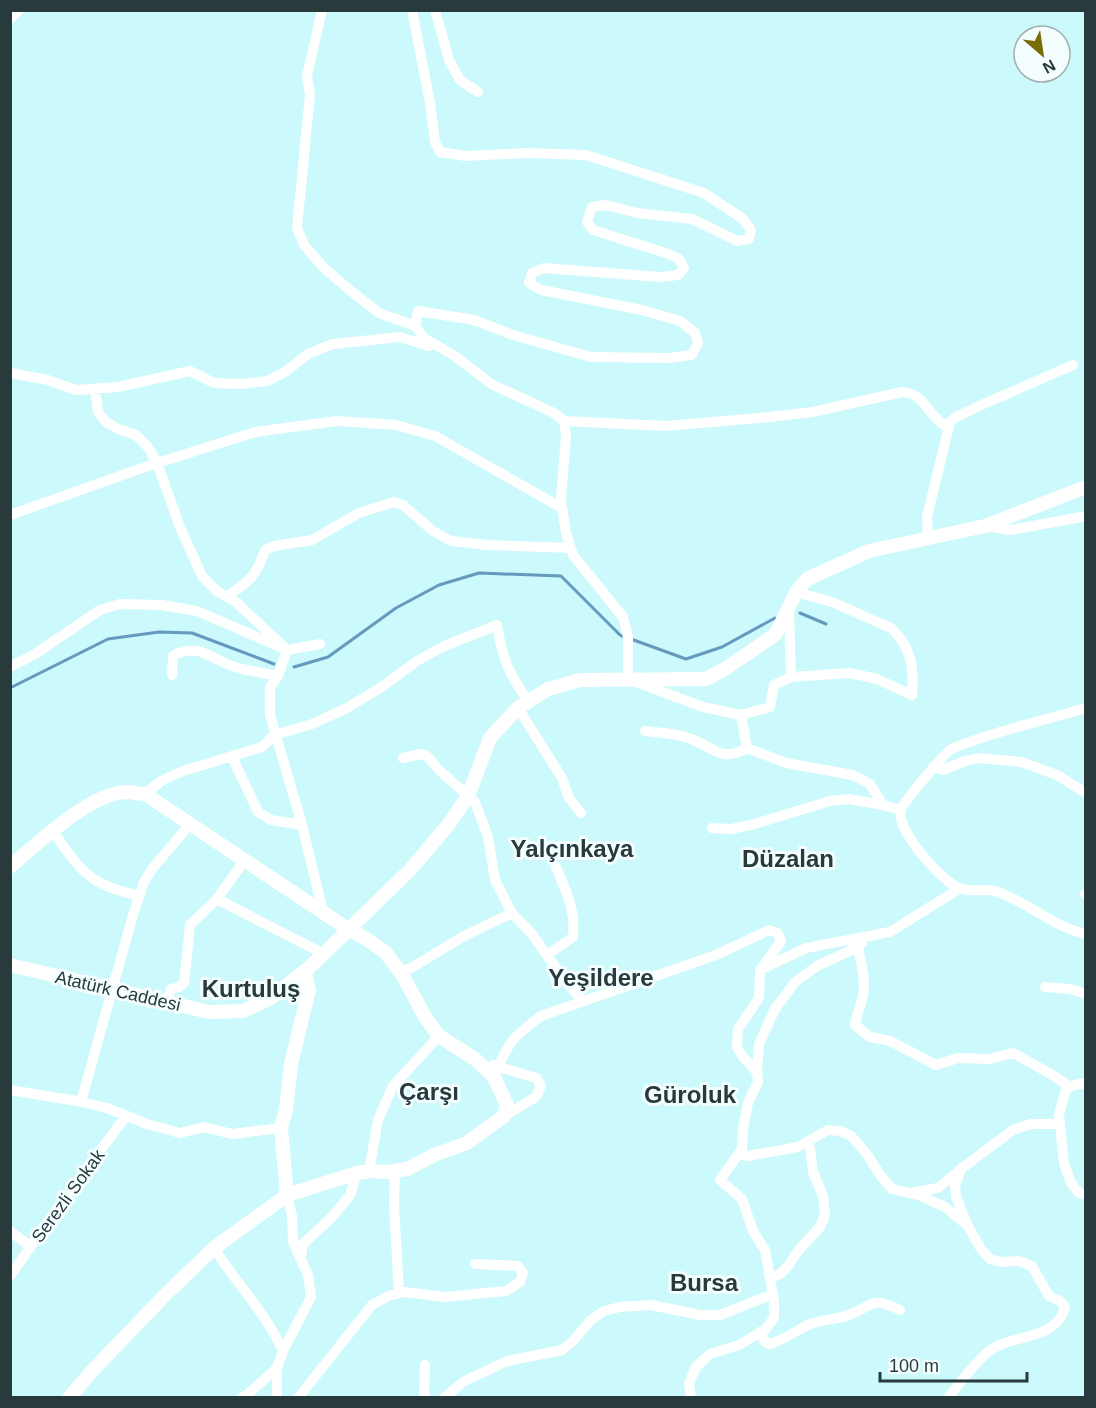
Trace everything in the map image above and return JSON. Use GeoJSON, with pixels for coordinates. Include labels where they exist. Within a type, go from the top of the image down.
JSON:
{"type":"FeatureCollection","features":[{"type":"Feature","properties":{"kind":"street"},"geometry":{"type":"LineString","coordinates":[[10,19],[19,10]]}},
{"type":"Feature","properties":{"kind":"street"},"geometry":{"type":"LineString","coordinates":[[322,10],[307,76],[310,94],[297,228],[304,245],[323,267],[379,313],[415,326],[424,338],[446,351],[490,384],[554,413],[564,421],[666,426],[813,412],[911,392],[918,396],[937,419],[948,427]]}},
{"type":"Feature","properties":{"kind":"street"},"geometry":{"type":"LineString","coordinates":[[412,10],[435,142],[440,152],[466,156],[526,153],[586,155],[704,193],[743,219],[751,230],[749,238],[737,241],[692,219],[637,213],[606,205],[592,207],[587,222],[593,230],[666,253],[679,259],[684,267],[678,274],[660,277],[544,267],[532,273],[529,283],[541,290],[642,310],[680,321],[695,333],[698,342],[692,355],[669,358],[591,357],[513,336],[474,320],[418,311],[415,326]]}},
{"type":"Feature","properties":{"kind":"street"},"geometry":{"type":"LineString","coordinates":[[435,10],[449,60],[460,80],[478,92]]}},
{"type":"Feature","properties":{"kind":"street"},"geometry":{"type":"LineString","coordinates":[[10,373],[48,380],[76,390],[95,390],[190,372],[214,383],[267,381],[285,372],[309,354],[333,344],[400,337],[446,351]]}},
{"type":"Feature","properties":{"kind":"street"},"geometry":{"type":"LineString","coordinates":[[928,537],[927,517],[948,427],[956,417],[1073,365]]}},
{"type":"Feature","properties":{"kind":"street"},"geometry":{"type":"LineString","coordinates":[[95,390],[98,412],[106,422],[117,429],[136,435],[148,447],[157,463],[180,527],[202,576],[217,591],[237,603],[287,650]]}},
{"type":"Feature","properties":{"kind":"street"},"geometry":{"type":"LineString","coordinates":[[10,515],[157,463],[255,432],[337,421],[396,425],[435,436],[562,508]]}},
{"type":"Feature","properties":{"kind":"street"},"geometry":{"type":"LineString","coordinates":[[564,421],[566,436],[561,499],[566,533],[573,555],[623,617],[628,637],[628,679],[703,707],[741,714],[770,707],[774,685],[791,677],[849,673],[877,679],[912,695],[913,666],[898,634],[891,628],[832,603],[796,592],[807,579],[869,551],[985,526],[1086,487]]}},
{"type":"Feature","properties":{"kind":"street"},"geometry":{"type":"LineString","coordinates":[[227,597],[250,580],[259,569],[265,550],[274,546],[312,540],[359,513],[394,502],[403,505],[433,531],[451,541],[488,545],[570,548]]}},
{"type":"Feature","properties":{"kind":"street"},"geometry":{"type":"LineString","coordinates":[[985,526],[1011,530],[1086,516]]}},
{"type":"Feature","properties":{"kind":"street","name":"Atatürk Caddesi"},"geometry":{"type":"LineString","coordinates":[[10,965],[209,1012],[243,1011],[271,998],[324,954],[410,870],[449,824],[468,796],[490,738],[523,704],[548,689],[580,680],[706,679],[725,669],[776,634],[796,592]]}},
{"type":"Feature","properties":{"kind":"street"},"geometry":{"type":"LineString","coordinates":[[10,667],[35,654],[100,610],[120,604],[162,605],[197,611],[287,650],[320,644]]}},
{"type":"Feature","properties":{"kind":"street"},"geometry":{"type":"LineString","coordinates":[[789,609],[791,677]]}},
{"type":"Feature","properties":{"kind":"street"},"geometry":{"type":"LineString","coordinates":[[145,794],[161,781],[183,771],[262,747],[274,735],[312,724],[347,708],[383,686],[417,661],[497,625],[502,653],[509,674],[562,778],[568,798],[581,813]]}},
{"type":"Feature","properties":{"kind":"street"},"geometry":{"type":"LineString","coordinates":[[172,675],[173,656],[183,650],[204,652],[234,667],[278,676]]}},
{"type":"Feature","properties":{"kind":"street"},"geometry":{"type":"LineString","coordinates":[[287,650],[278,676],[270,687],[270,715],[302,825],[323,912]]}},
{"type":"Feature","properties":{"kind":"street"},"geometry":{"type":"LineString","coordinates":[[1086,708],[952,749],[933,767],[901,810],[901,821],[919,850],[940,874],[959,889],[993,891],[1027,905],[1074,931],[1086,934]]}},
{"type":"Feature","properties":{"kind":"street"},"geometry":{"type":"LineString","coordinates":[[741,714],[747,748]]}},
{"type":"Feature","properties":{"kind":"street"},"geometry":{"type":"LineString","coordinates":[[645,731],[692,739],[729,756],[747,748],[786,763],[853,775],[870,784],[883,805]]}},
{"type":"Feature","properties":{"kind":"street"},"geometry":{"type":"LineString","coordinates":[[403,758],[421,754],[427,756],[475,802],[488,837],[495,879],[512,913],[532,934],[566,982],[583,1001]]}},
{"type":"Feature","properties":{"kind":"street"},"geometry":{"type":"LineString","coordinates":[[232,757],[258,812],[271,820],[302,825]]}},
{"type":"Feature","properties":{"kind":"street"},"geometry":{"type":"LineString","coordinates":[[933,767],[943,771],[978,758],[1022,762],[1057,776],[1086,793]]}},
{"type":"Feature","properties":{"kind":"street"},"geometry":{"type":"LineString","coordinates":[[10,867],[77,812],[101,800],[125,792],[145,794],[323,912],[346,931],[369,940],[386,953],[439,1036],[496,1072],[516,1071],[536,1078],[542,1086],[536,1097],[504,1116],[467,1143],[407,1169],[363,1172],[287,1195],[214,1248],[166,1294],[69,1398]]}},
{"type":"Feature","properties":{"kind":"street"},"geometry":{"type":"LineString","coordinates":[[712,828],[731,829],[751,825],[830,801],[849,799],[901,810]]}},
{"type":"Feature","properties":{"kind":"street"},"geometry":{"type":"LineString","coordinates":[[81,1102],[139,896],[152,869],[190,824]]}},
{"type":"Feature","properties":{"kind":"street"},"geometry":{"type":"LineString","coordinates":[[53,831],[78,865],[94,879],[139,896]]}},
{"type":"Feature","properties":{"kind":"street"},"geometry":{"type":"LineString","coordinates":[[167,1002],[171,989],[184,983],[190,925],[217,899],[244,860]]}},
{"type":"Feature","properties":{"kind":"street"},"geometry":{"type":"LineString","coordinates":[[547,955],[573,937],[575,919],[556,867]]}},
{"type":"Feature","properties":{"kind":"street"},"geometry":{"type":"LineString","coordinates":[[760,970],[806,948],[890,932],[959,889]]}},
{"type":"Feature","properties":{"kind":"street"},"geometry":{"type":"LineString","coordinates":[[217,899],[324,954]]}},
{"type":"Feature","properties":{"kind":"street"},"geometry":{"type":"LineString","coordinates":[[400,972],[411,968],[464,936],[512,913]]}},
{"type":"Feature","properties":{"kind":"street"},"geometry":{"type":"LineString","coordinates":[[504,1116],[507,1105],[496,1072],[507,1046],[519,1032],[541,1016],[716,955],[770,930],[778,933],[781,941],[760,970],[759,999],[738,1029],[737,1047],[742,1057],[756,1072]]}},
{"type":"Feature","properties":{"kind":"street"},"geometry":{"type":"LineString","coordinates":[[691,1398],[689,1383],[696,1367],[710,1354],[739,1345],[760,1332],[774,1318],[771,1278],[765,1250],[753,1231],[742,1199],[720,1180],[742,1149],[748,1103],[758,1082],[756,1072],[759,1044],[775,1009],[795,982],[817,966],[858,947],[868,936]]}},
{"type":"Feature","properties":{"kind":"street"},"geometry":{"type":"LineString","coordinates":[[858,947],[864,978],[863,997],[856,1013],[855,1025],[870,1037],[890,1041],[936,1065],[958,1058],[989,1059],[1014,1053],[1070,1087]]}},
{"type":"Feature","properties":{"kind":"street"},"geometry":{"type":"LineString","coordinates":[[277,1398],[277,1368],[283,1351],[311,1297],[308,1275],[293,1242],[281,1128],[286,1109],[291,1064],[309,990],[305,971]]}},
{"type":"Feature","properties":{"kind":"street"},"geometry":{"type":"LineString","coordinates":[[1044,987],[1070,989],[1086,994]]}},
{"type":"Feature","properties":{"kind":"street"},"geometry":{"type":"LineString","coordinates":[[300,1259],[303,1244],[332,1217],[350,1195],[363,1172],[378,1120],[393,1086],[439,1036]]}},
{"type":"Feature","properties":{"kind":"street"},"geometry":{"type":"LineString","coordinates":[[1086,1083],[1066,1089],[1059,1115],[1064,1164],[1071,1184],[1078,1192],[1086,1195]]}},
{"type":"Feature","properties":{"kind":"street"},"geometry":{"type":"LineString","coordinates":[[10,1090],[107,1108],[147,1124],[180,1133],[204,1127],[232,1134],[281,1128]]}},
{"type":"Feature","properties":{"kind":"street","name":"Serezli Sokak"},"geometry":{"type":"LineString","coordinates":[[10,1276],[126,1116]]}},
{"type":"Feature","properties":{"kind":"street"},"geometry":{"type":"LineString","coordinates":[[906,1192],[938,1188],[1013,1130],[1031,1124],[1059,1124]]}},
{"type":"Feature","properties":{"kind":"street"},"geometry":{"type":"LineString","coordinates":[[739,1154],[748,1156],[798,1147],[828,1130],[840,1131],[851,1136],[892,1189],[921,1196],[945,1207],[968,1226]]}},
{"type":"Feature","properties":{"kind":"street"},"geometry":{"type":"LineString","coordinates":[[771,1278],[780,1274],[788,1266],[820,1227],[825,1215],[823,1196],[813,1172],[807,1142]]}},
{"type":"Feature","properties":{"kind":"street"},"geometry":{"type":"LineString","coordinates":[[948,1398],[961,1380],[989,1350],[1047,1331],[1063,1316],[1065,1307],[1060,1301],[1049,1296],[1032,1266],[1018,1261],[1001,1262],[990,1259],[981,1249],[956,1197],[955,1186],[961,1169]]}},
{"type":"Feature","properties":{"kind":"street"},"geometry":{"type":"LineString","coordinates":[[395,1171],[394,1205],[399,1293]]}},
{"type":"Feature","properties":{"kind":"street"},"geometry":{"type":"LineString","coordinates":[[10,1231],[31,1247]]}},
{"type":"Feature","properties":{"kind":"street"},"geometry":{"type":"LineString","coordinates":[[214,1248],[234,1279],[255,1304],[275,1334],[283,1351]]}},
{"type":"Feature","properties":{"kind":"street"},"geometry":{"type":"LineString","coordinates":[[298,1398],[372,1305],[388,1296],[405,1292],[444,1297],[506,1291],[520,1282],[523,1273],[518,1266],[475,1264]]}},
{"type":"Feature","properties":{"kind":"street"},"geometry":{"type":"LineString","coordinates":[[444,1398],[463,1382],[507,1361],[562,1350],[591,1320],[604,1311],[620,1307],[651,1305],[700,1315],[720,1315],[773,1294]]}},
{"type":"Feature","properties":{"kind":"street"},"geometry":{"type":"LineString","coordinates":[[760,1332],[765,1342],[770,1344],[820,1320],[849,1315],[867,1305],[881,1301],[900,1310]]}},
{"type":"Feature","properties":{"kind":"street"},"geometry":{"type":"LineString","coordinates":[[425,1365],[424,1393],[426,1398]]}},
{"type":"Feature","properties":{"kind":"street"},"geometry":{"type":"LineString","coordinates":[[241,1398],[277,1368]]}},
{"type":"Feature","properties":{"kind":"waterway"},"geometry":{"type":"LineString","coordinates":[[294,667],[328,657],[396,608],[439,585],[479,573],[561,576],[624,637]]}},
{"type":"Feature","properties":{"kind":"waterway"},"geometry":{"type":"LineString","coordinates":[[800,613],[826,624]]}},
{"type":"Feature","properties":{"kind":"waterway"},"geometry":{"type":"LineString","coordinates":[[631,639],[686,659],[722,647],[775,618]]}},
{"type":"Feature","properties":{"kind":"waterway"},"geometry":{"type":"LineString","coordinates":[[10,688],[108,639],[159,632],[192,633],[274,664]]}},
{"type":"Feature","properties":{"kind":"district","name":"Yalçınkaya"},"geometry":{"type":"Point","coordinates":[572,848]}},
{"type":"Feature","properties":{"kind":"district","name":"Düzalan"},"geometry":{"type":"Point","coordinates":[788,858]}},
{"type":"Feature","properties":{"kind":"district","name":"Yeşildere"},"geometry":{"type":"Point","coordinates":[601,977]}},
{"type":"Feature","properties":{"kind":"district","name":"Kurtuluş"},"geometry":{"type":"Point","coordinates":[251,988]}},
{"type":"Feature","properties":{"kind":"district","name":"Çarşı"},"geometry":{"type":"Point","coordinates":[429,1091]}},
{"type":"Feature","properties":{"kind":"district","name":"Güroluk"},"geometry":{"type":"Point","coordinates":[690,1094]}},
{"type":"Feature","properties":{"kind":"district","name":"Bursa"},"geometry":{"type":"Point","coordinates":[704,1282]}}]}
